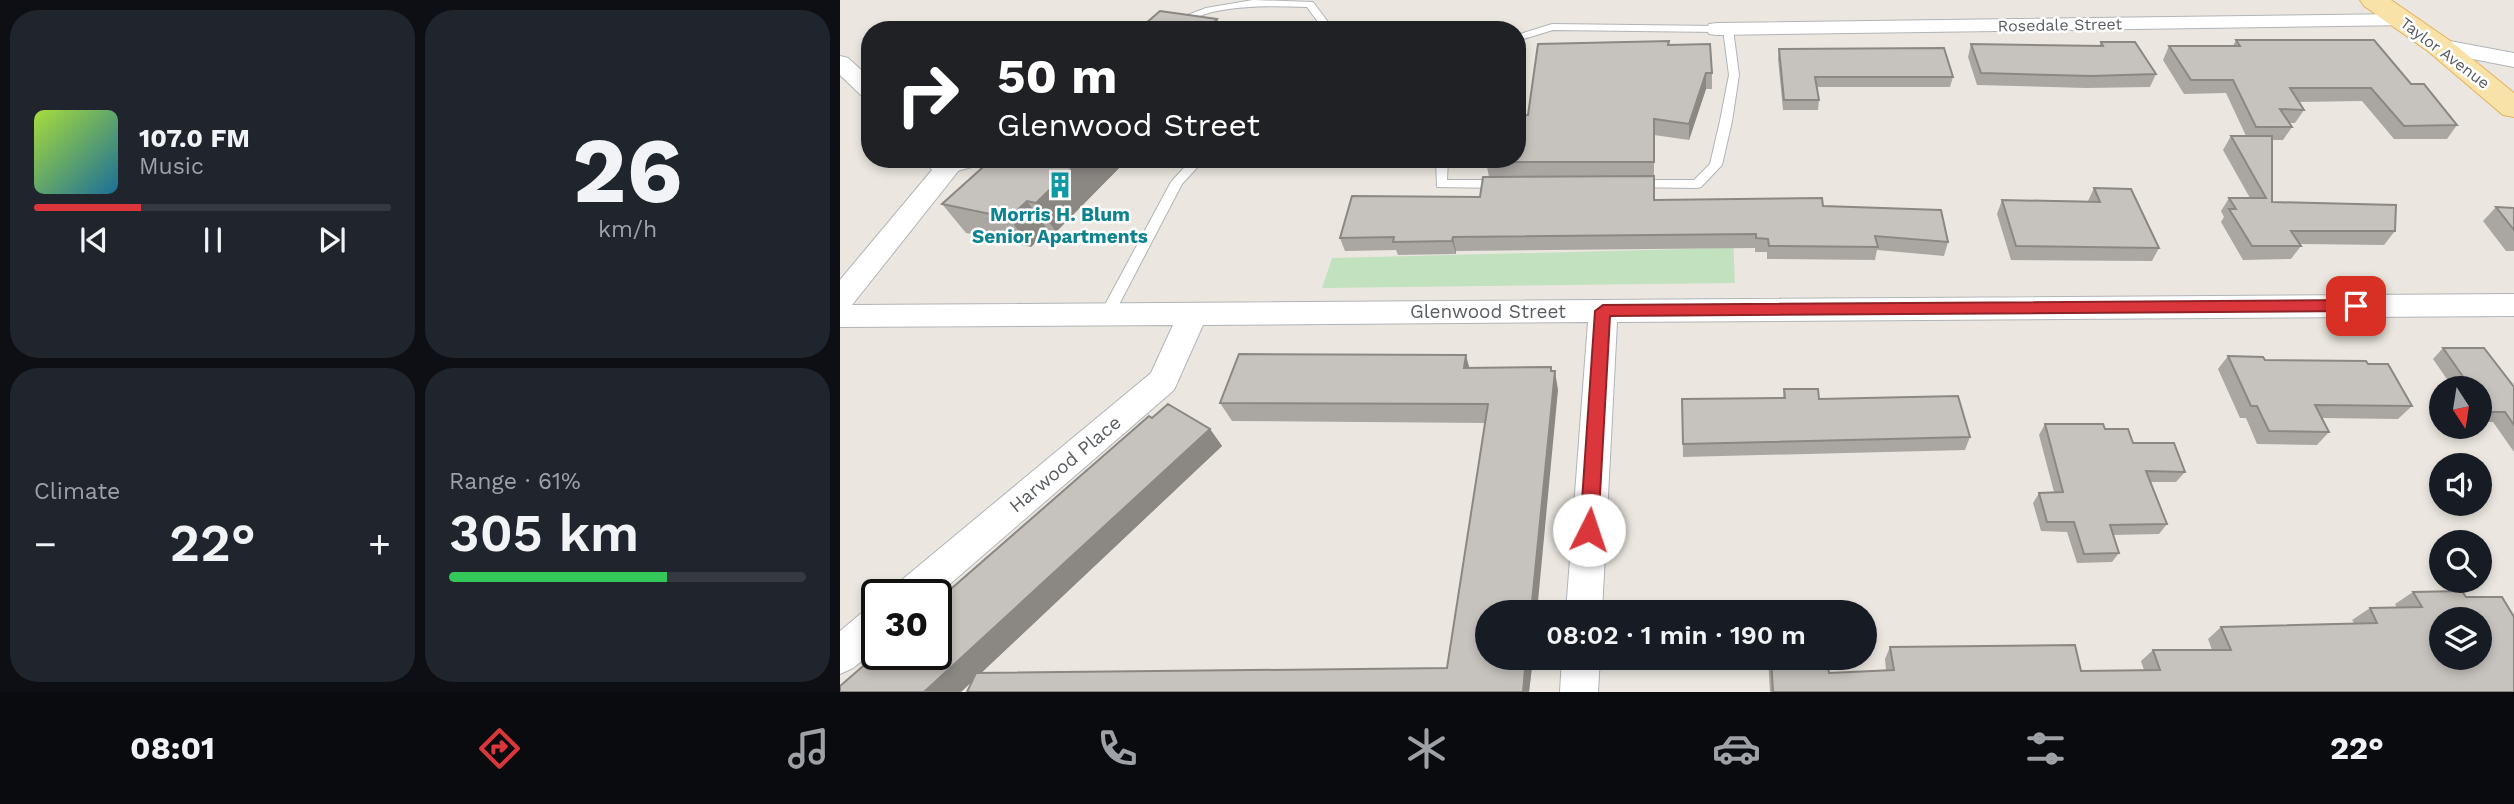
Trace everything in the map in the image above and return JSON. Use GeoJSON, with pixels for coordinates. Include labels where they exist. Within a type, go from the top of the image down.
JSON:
{"type":"FeatureCollection","features":[{"type":"Feature","properties":{"kind":"main road","name":"Taylor Avenue"},"geometry":{"type":"LineString","coordinates":[[2373,0],[2439,46],[2514,108]]}},
{"type":"Feature","properties":{"kind":"street","name":"Rosedale Street"},"geometry":{"type":"LineString","coordinates":[[1723,29],[2402,20]]}},
{"type":"Feature","properties":{"kind":"street"},"geometry":{"type":"LineString","coordinates":[[2439,46],[2514,60]]}},
{"type":"Feature","properties":{"kind":"street"},"geometry":{"type":"LineString","coordinates":[[840,63],[861,83]]}},
{"type":"Feature","properties":{"kind":"street"},"geometry":{"type":"LineString","coordinates":[[840,300],[939,168]]}},
{"type":"Feature","properties":{"kind":"street","name":"Glenwood Street"},"geometry":{"type":"LineString","coordinates":[[840,316],[2514,305]]}},
{"type":"Feature","properties":{"kind":"street"},"geometry":{"type":"LineString","coordinates":[[1585,600],[1603,311]]}},
{"type":"Feature","properties":{"kind":"street","name":"Harwood Place"},"geometry":{"type":"LineString","coordinates":[[930,579],[1163,381],[1193,313]]}},
{"type":"Feature","properties":{"kind":"street"},"geometry":{"type":"LineString","coordinates":[[840,655],[861,637]]}},
{"type":"Feature","properties":{"kind":"street"},"geometry":{"type":"LineString","coordinates":[[1579,692],[1580,670]]}},
{"type":"Feature","properties":{"kind":"lane"},"geometry":{"type":"LineString","coordinates":[[1178,21],[1209,10],[1259,2],[1310,4],[1323,21]]}},
{"type":"Feature","properties":{"kind":"lane"},"geometry":{"type":"LineString","coordinates":[[1526,35],[1552,27],[1723,29],[1734,75],[1716,165],[1697,184],[1616,184]]}},
{"type":"Feature","properties":{"kind":"lane"},"geometry":{"type":"LineString","coordinates":[[1107,314],[1177,182],[1190,168]]}},
{"type":"Feature","properties":{"kind":"lane"},"geometry":{"type":"LineString","coordinates":[[1442,168],[1441,184],[1508,184]]}},
{"type":"Feature","properties":{"kind":"green space"},"geometry":{"type":"Polygon","coordinates":[[[1732,212],[1735,283],[1322,288],[1332,258],[1726,248],[1732,212]]]}},
{"type":"Feature","properties":{"kind":"building"},"geometry":{"type":"Polygon","coordinates":[[[1160,11],[1217,19],[1215,21],[1148,21],[1160,11]]]}},
{"type":"Feature","properties":{"kind":"building"},"geometry":{"type":"Polygon","coordinates":[[[2236,40],[2374,40],[2411,84],[2424,84],[2457,125],[2404,126],[2371,88],[2290,88],[2304,110],[2280,109],[2292,127],[2256,127],[2233,80],[2191,80],[2169,46],[2240,46],[2236,40]]]}},
{"type":"Feature","properties":{"kind":"building"},"geometry":{"type":"Polygon","coordinates":[[[1669,41],[1668,45],[1710,44],[1712,73],[1706,73],[1689,124],[1654,119],[1654,162],[1526,162],[1526,115],[1538,44],[1669,41]]]}},
{"type":"Feature","properties":{"kind":"building"},"geometry":{"type":"Polygon","coordinates":[[[2101,42],[2135,42],[2156,74],[2091,76],[1981,73],[1971,44],[2103,46],[2101,42]]]}},
{"type":"Feature","properties":{"kind":"building"},"geometry":{"type":"Polygon","coordinates":[[[1944,48],[1953,77],[1815,77],[1819,100],[1784,100],[1779,49],[1944,48]]]}},
{"type":"Feature","properties":{"kind":"building"},"geometry":{"type":"Polygon","coordinates":[[[2231,136],[2272,136],[2272,202],[2396,205],[2395,231],[2291,231],[2301,246],[2252,246],[2229,209],[2236,209],[2229,198],[2266,198],[2231,136]]]}},
{"type":"Feature","properties":{"kind":"building"},"geometry":{"type":"Polygon","coordinates":[[[982,168],[1072,168],[1036,203],[1027,201],[1009,218],[942,204],[982,168]]]}},
{"type":"Feature","properties":{"kind":"building"},"geometry":{"type":"Polygon","coordinates":[[[1654,176],[1654,200],[1822,198],[1823,206],[1941,210],[1948,242],[1875,236],[1878,247],[1769,246],[1768,239],[1756,238],[1756,234],[1453,237],[1452,241],[1393,242],[1394,237],[1340,238],[1352,196],[1480,197],[1483,177],[1654,176]]]}},
{"type":"Feature","properties":{"kind":"building"},"geometry":{"type":"Polygon","coordinates":[[[2094,188],[2131,189],[2159,248],[2016,246],[2002,200],[2100,202],[2094,188]]]}},
{"type":"Feature","properties":{"kind":"building"},"geometry":{"type":"Polygon","coordinates":[[[2496,207],[2514,208],[2514,230],[2496,207]]]}},
{"type":"Feature","properties":{"kind":"building"},"geometry":{"type":"Polygon","coordinates":[[[2443,348],[2484,348],[2514,387],[2514,425],[2505,412],[2492,412],[2492,376],[2463,376],[2443,348]]]}},
{"type":"Feature","properties":{"kind":"building"},"geometry":{"type":"Polygon","coordinates":[[[1239,354],[1466,355],[1464,368],[1551,367],[1551,371],[1555,371],[1532,600],[1475,600],[1475,670],[1525,670],[1523,692],[967,692],[976,673],[1447,668],[1488,404],[1220,403],[1239,354]]]}},
{"type":"Feature","properties":{"kind":"building"},"geometry":{"type":"Polygon","coordinates":[[[2228,356],[2263,357],[2265,360],[2366,361],[2368,364],[2388,364],[2412,406],[2315,405],[2329,432],[2269,431],[2257,406],[2251,406],[2228,356]]]}},
{"type":"Feature","properties":{"kind":"building"},"geometry":{"type":"Polygon","coordinates":[[[1784,389],[1818,389],[1819,399],[1958,396],[1970,437],[1683,444],[1682,399],[1785,398],[1784,389]]]}},
{"type":"Feature","properties":{"kind":"building"},"geometry":{"type":"Polygon","coordinates":[[[1168,404],[1210,429],[952,666],[952,588],[1149,416],[1152,418],[1168,404]]]}},
{"type":"Feature","properties":{"kind":"building"},"geometry":{"type":"Polygon","coordinates":[[[2045,424],[2103,424],[2105,429],[2128,429],[2133,443],[2174,443],[2185,472],[2146,471],[2167,524],[2110,525],[2119,553],[2084,554],[2074,522],[2047,522],[2039,493],[2063,492],[2045,424]]]}},
{"type":"Feature","properties":{"kind":"building"},"geometry":{"type":"Polygon","coordinates":[[[2413,592],[2502,597],[2514,617],[2514,692],[1773,692],[1772,670],[1829,670],[1829,673],[1894,670],[1890,647],[2075,645],[2081,671],[2160,670],[2153,650],[2231,650],[2221,627],[2377,623],[2370,608],[2422,607],[2413,592]]]}},
{"type":"Feature","properties":{"kind":"building"},"geometry":{"type":"Polygon","coordinates":[[[861,668],[861,670],[948,670],[924,692],[840,692],[840,686],[861,668]]]}},
{"type":"Feature","properties":{"kind":"place","name":"Morris H. Blum Senior Apartments"},"geometry":{"type":"Point","coordinates":[1060,185]}},
{"type":"Feature","properties":{"kind":"route"},"geometry":{"type":"LineString","coordinates":[[1589,530],[1603,311],[2356,306]]}}]}
